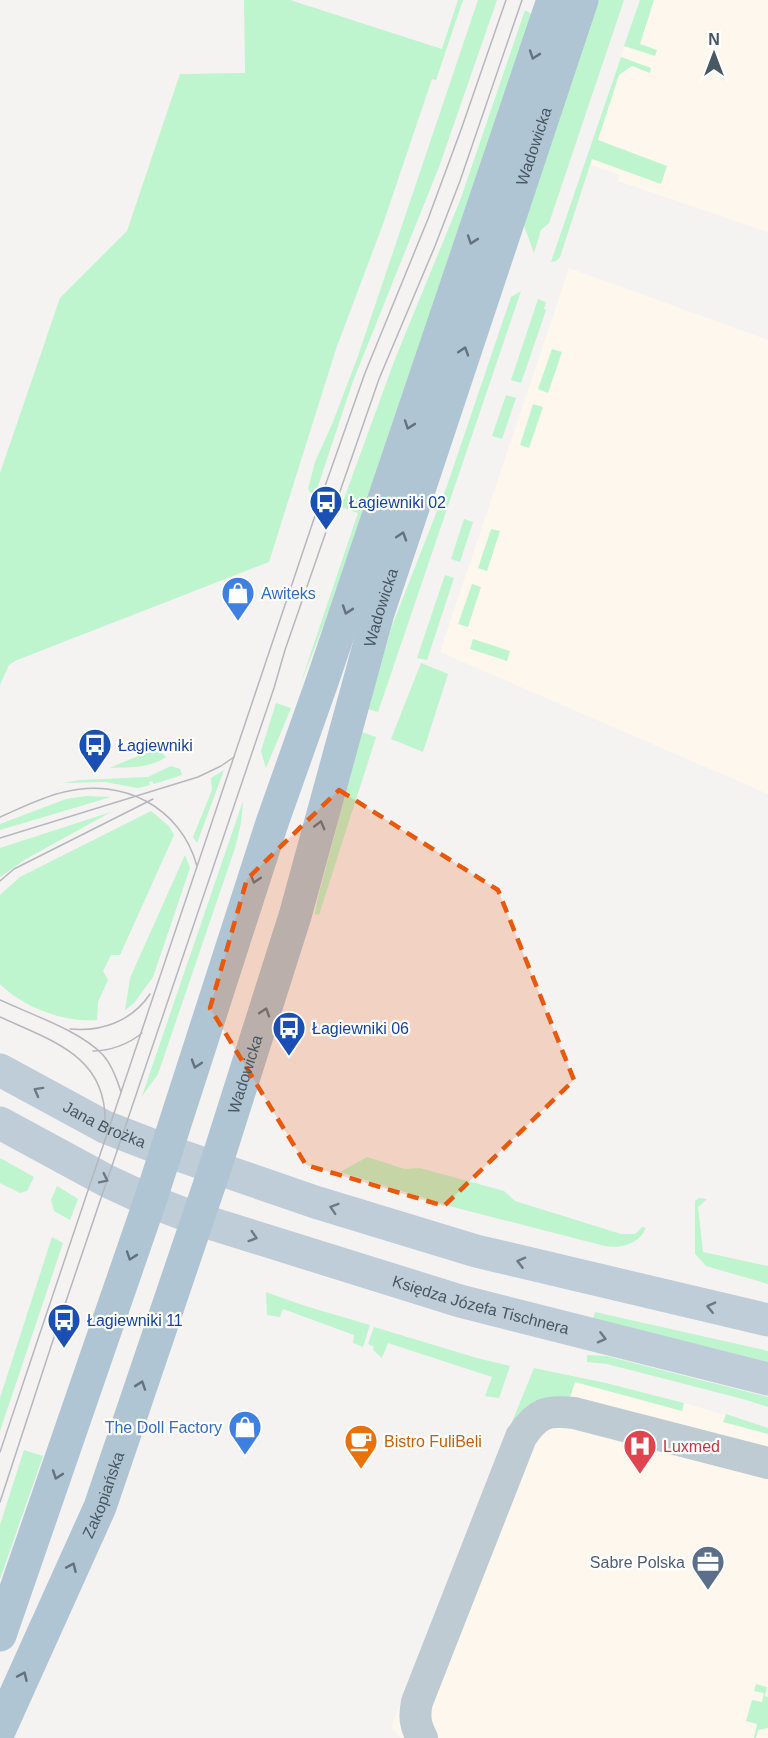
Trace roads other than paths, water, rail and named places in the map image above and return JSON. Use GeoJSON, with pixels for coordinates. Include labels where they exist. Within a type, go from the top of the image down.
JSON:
{"type":"FeatureCollection","features":[{"type":"Feature","properties":{"kind":"main road","name":"Wadowicka"},"geometry":{"type":"LineString","coordinates":[[150,1201],[272,823],[553,0]]}},
{"type":"Feature","properties":{"kind":"main road","name":"Wadowicka"},"geometry":{"type":"LineString","coordinates":[[197,1219],[295,916],[378,612],[582,0]]}},
{"type":"Feature","properties":{"kind":"main road","name":"Jana Brożka"},"geometry":{"type":"LineString","coordinates":[[0,1070],[105,1127],[215,1167]]}},
{"type":"Feature","properties":{"kind":"main road"},"geometry":{"type":"LineString","coordinates":[[0,1123],[58,1156],[150,1201],[197,1219]]}},
{"type":"Feature","properties":{"kind":"main road"},"geometry":{"type":"LineString","coordinates":[[215,1167],[315,1202],[476,1251],[768,1320]]}},
{"type":"Feature","properties":{"kind":"main road"},"geometry":{"type":"LineString","coordinates":[[0,1635],[150,1201]]}},
{"type":"Feature","properties":{"kind":"main road","name":"Księdza Józefa Tischnera"},"geometry":{"type":"LineString","coordinates":[[197,1219],[460,1301],[768,1379]]}},
{"type":"Feature","properties":{"kind":"main road","name":"Zakopiańska"},"geometry":{"type":"LineString","coordinates":[[0,1729],[100,1507],[197,1219]]}},
{"type":"Feature","properties":{"kind":"street"},"geometry":{"type":"LineString","coordinates":[[422,1738],[416,1726],[414,1714],[417,1702],[521,1437],[531,1421],[550,1413],[574,1413],[768,1463]]}},
{"type":"Feature","properties":{"kind":"tram line"},"geometry":{"type":"LineString","coordinates":[[0,1452],[324,489],[365,373],[428,219],[506,0]]}},
{"type":"Feature","properties":{"kind":"tram line"},"geometry":{"type":"LineString","coordinates":[[0,1502],[285,650],[379,379],[460,181],[522,0]]}},
{"type":"Feature","properties":{"kind":"tram line"},"geometry":{"type":"LineString","coordinates":[[0,838],[198,777],[234,757]]}},
{"type":"Feature","properties":{"kind":"tram line"},"geometry":{"type":"LineString","coordinates":[[0,817],[64,792],[86,788],[127,793],[146,801],[178,827],[189,845],[197,866]]}},
{"type":"Feature","properties":{"kind":"tram line"},"geometry":{"type":"LineString","coordinates":[[0,881],[14,869],[153,799]]}},
{"type":"Feature","properties":{"kind":"tram line"},"geometry":{"type":"LineString","coordinates":[[70,1029],[93,1029],[115,1023],[134,1011],[150,994]]}},
{"type":"Feature","properties":{"kind":"tram line"},"geometry":{"type":"LineString","coordinates":[[0,1000],[69,1031],[93,1046],[109,1063],[121,1092]]}},
{"type":"Feature","properties":{"kind":"tram line"},"geometry":{"type":"LineString","coordinates":[[0,1017],[57,1044],[87,1067],[97,1082],[103,1102],[105,1125]]}},
{"type":"Feature","properties":{"kind":"tram line"},"geometry":{"type":"LineString","coordinates":[[93,1051],[119,1046],[142,1033]]}},
{"type":"Feature","properties":{"kind":"place","name":"Łagiewniki 02"},"geometry":{"type":"Point","coordinates":[326,531]}},
{"type":"Feature","properties":{"kind":"place","name":"Awiteks"},"geometry":{"type":"Point","coordinates":[238,622]}},
{"type":"Feature","properties":{"kind":"place","name":"Łagiewniki"},"geometry":{"type":"Point","coordinates":[95,774]}},
{"type":"Feature","properties":{"kind":"place","name":"Łagiewniki 06"},"geometry":{"type":"Point","coordinates":[289,1057]}},
{"type":"Feature","properties":{"kind":"place","name":"Łagiewniki 11"},"geometry":{"type":"Point","coordinates":[64,1349]}},
{"type":"Feature","properties":{"kind":"place","name":"The Doll Factory"},"geometry":{"type":"Point","coordinates":[245,1456]}},
{"type":"Feature","properties":{"kind":"place","name":"Bistro FuliBeli"},"geometry":{"type":"Point","coordinates":[361,1470]}},
{"type":"Feature","properties":{"kind":"place","name":"Luxmed"},"geometry":{"type":"Point","coordinates":[640,1475]}},
{"type":"Feature","properties":{"kind":"place","name":"Sabre Polska"},"geometry":{"type":"Point","coordinates":[708,1591]}}]}
